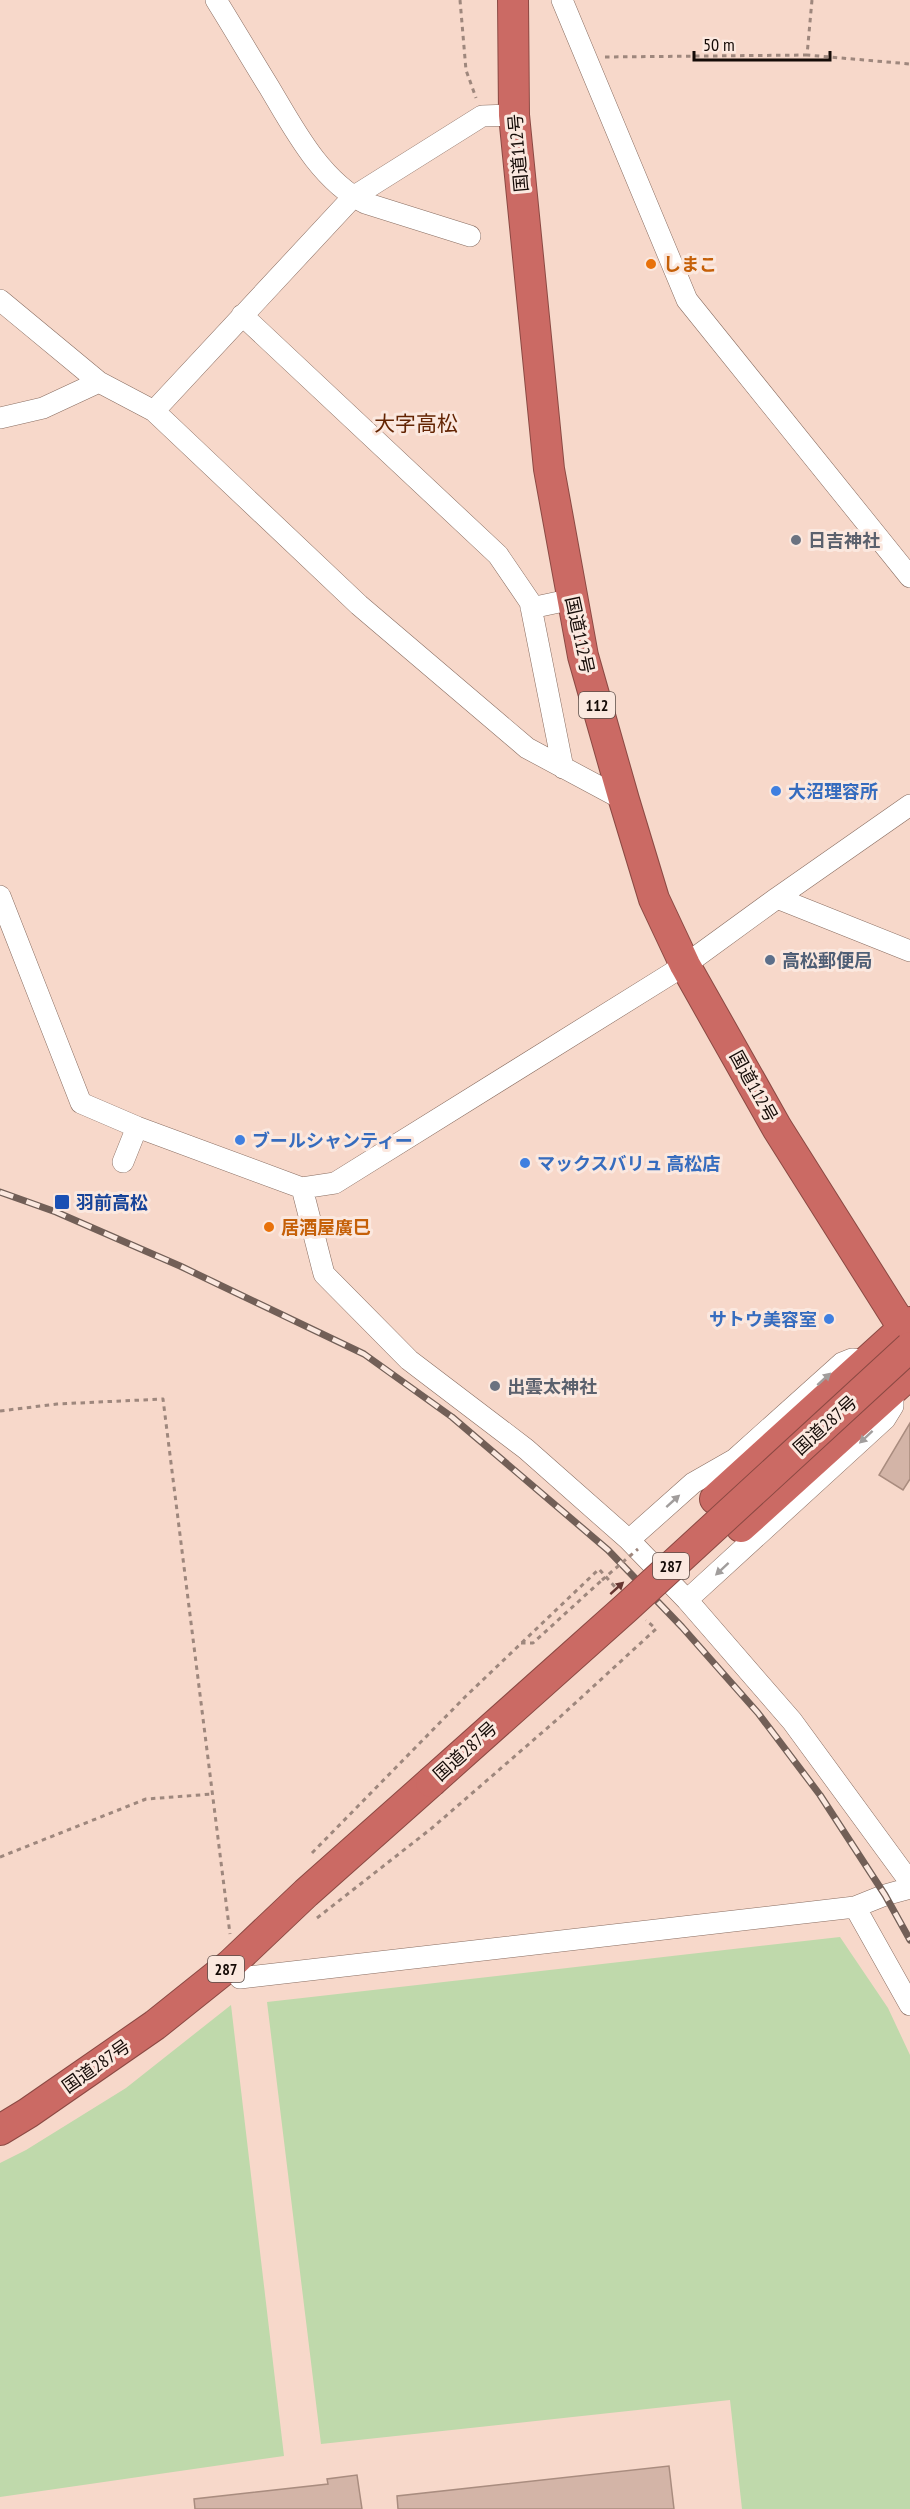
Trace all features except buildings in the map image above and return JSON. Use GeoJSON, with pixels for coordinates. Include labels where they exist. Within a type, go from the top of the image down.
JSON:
{"type":"FeatureCollection","features":[{"type":"Feature","properties":{"kind":"highway","name":"国道112号"},"geometry":{"type":"LineString","coordinates":[[513,0],[514,114],[549,470],[583,656],[624,800],[654,899],[686,965],[777,1128],[908,1334]]}},
{"type":"Feature","properties":{"kind":"highway","name":"287"},"geometry":{"type":"LineString","coordinates":[[430,1781],[484,1708],[866,1361],[908,1334]]}},
{"type":"Feature","properties":{"kind":"highway","name":"国道287号"},"geometry":{"type":"LineString","coordinates":[[0,2130],[155,2025],[230,1965],[430,1781],[626,1608],[908,1334]]}},
{"type":"Feature","properties":{"kind":"highway","name":"287"},"geometry":{"type":"LineString","coordinates":[[430,1781],[509,1734],[901,1382]]}},
{"type":"Feature","properties":{"kind":"street"},"geometry":{"type":"LineString","coordinates":[[216,0],[303,145],[348,201],[365,203],[470,236]]}},
{"type":"Feature","properties":{"kind":"street"},"geometry":{"type":"LineString","coordinates":[[562,0],[687,300],[910,577]]}},
{"type":"Feature","properties":{"kind":"street"},"geometry":{"type":"LineString","coordinates":[[154,411],[348,201],[482,116],[514,114]]}},
{"type":"Feature","properties":{"kind":"street"},"geometry":{"type":"LineString","coordinates":[[0,300],[99,382],[154,411],[359,605],[458,692],[527,748],[624,800]]}},
{"type":"Feature","properties":{"kind":"street"},"geometry":{"type":"LineString","coordinates":[[242,315],[498,555],[530,602],[563,768]]}},
{"type":"Feature","properties":{"kind":"street"},"geometry":{"type":"LineString","coordinates":[[0,418],[43,408],[99,382]]}},
{"type":"Feature","properties":{"kind":"street"},"geometry":{"type":"LineString","coordinates":[[531,608],[573,599]]}},
{"type":"Feature","properties":{"kind":"street"},"geometry":{"type":"LineString","coordinates":[[0,896],[81,1103],[136,1127],[302,1188],[335,1183],[686,965],[777,898],[910,806]]}},
{"type":"Feature","properties":{"kind":"street"},"geometry":{"type":"LineString","coordinates":[[777,898],[910,951]]}},
{"type":"Feature","properties":{"kind":"street"},"geometry":{"type":"LineString","coordinates":[[123,1162],[136,1127]]}},
{"type":"Feature","properties":{"kind":"street"},"geometry":{"type":"LineString","coordinates":[[302,1188],[324,1274],[408,1360],[526,1449],[634,1544],[687,1600],[792,1721],[910,1882]]}},
{"type":"Feature","properties":{"kind":"street"},"geometry":{"type":"LineString","coordinates":[[634,1544],[693,1484],[735,1459],[842,1363],[852,1359],[866,1361]]}},
{"type":"Feature","properties":{"kind":"street"},"geometry":{"type":"LineString","coordinates":[[687,1600],[885,1419],[893,1406],[901,1382]]}},
{"type":"Feature","properties":{"kind":"street"},"geometry":{"type":"LineString","coordinates":[[230,1965],[240,1978],[855,1907],[910,1888]]}},
{"type":"Feature","properties":{"kind":"street"},"geometry":{"type":"LineString","coordinates":[[855,1907],[910,2005]]}},
{"type":"Feature","properties":{"kind":"path"},"geometry":{"type":"LineString","coordinates":[[460,0],[466,70],[482,116]]}},
{"type":"Feature","properties":{"kind":"path"},"geometry":{"type":"LineString","coordinates":[[807,55],[812,0]]}},
{"type":"Feature","properties":{"kind":"path"},"geometry":{"type":"LineString","coordinates":[[587,57],[807,55],[910,64]]}},
{"type":"Feature","properties":{"kind":"path"},"geometry":{"type":"LineString","coordinates":[[0,1411],[57,1404],[163,1399],[230,1937],[230,1965]]}},
{"type":"Feature","properties":{"kind":"path"},"geometry":{"type":"LineString","coordinates":[[521,1643],[533,1643],[602,1580],[634,1544]]}},
{"type":"Feature","properties":{"kind":"path"},"geometry":{"type":"LineString","coordinates":[[0,1857],[146,1799],[213,1794]]}},
{"type":"Feature","properties":{"kind":"green space"},"geometry":{"type":"Polygon","coordinates":[[[840,1937],[888,2008],[910,2055],[910,2509],[742,2509],[730,2400],[321,2444],[267,2002],[840,1937]]]}},
{"type":"Feature","properties":{"kind":"green space"},"geometry":{"type":"Polygon","coordinates":[[[231,2005],[284,2456],[0,2497],[0,2163],[26,2150],[126,2088],[231,2005]]]}},
{"type":"Feature","properties":{"kind":"railway"},"geometry":{"type":"LineString","coordinates":[[0,1192],[56,1212],[180,1266],[364,1354],[452,1417],[608,1550],[682,1627],[758,1713],[820,1795],[885,1895],[910,1940]]}},
{"type":"Feature","properties":{"kind":"place","name":"しまこ"},"geometry":{"type":"Point","coordinates":[651,264]}},
{"type":"Feature","properties":{"kind":"place","name":"日吉神社"},"geometry":{"type":"Point","coordinates":[796,540]}},
{"type":"Feature","properties":{"kind":"place","name":"大沼理容所"},"geometry":{"type":"Point","coordinates":[776,791]}},
{"type":"Feature","properties":{"kind":"place","name":"高松郵便局"},"geometry":{"type":"Point","coordinates":[770,960]}},
{"type":"Feature","properties":{"kind":"place","name":"ブールシャンティー"},"geometry":{"type":"Point","coordinates":[240,1140]}},
{"type":"Feature","properties":{"kind":"place","name":"マックスバリュ 高松店"},"geometry":{"type":"Point","coordinates":[525,1163]}},
{"type":"Feature","properties":{"kind":"place","name":"羽前高松"},"geometry":{"type":"Point","coordinates":[62,1202]}},
{"type":"Feature","properties":{"kind":"place","name":"居酒屋廣巳"},"geometry":{"type":"Point","coordinates":[269,1227]}},
{"type":"Feature","properties":{"kind":"place","name":"サトウ美容室"},"geometry":{"type":"Point","coordinates":[829,1319]}},
{"type":"Feature","properties":{"kind":"place","name":"出雲太神社"},"geometry":{"type":"Point","coordinates":[495,1386]}},
{"type":"Feature","properties":{"kind":"district","name":"大字高松"},"geometry":{"type":"Point","coordinates":[416,423]}}]}
